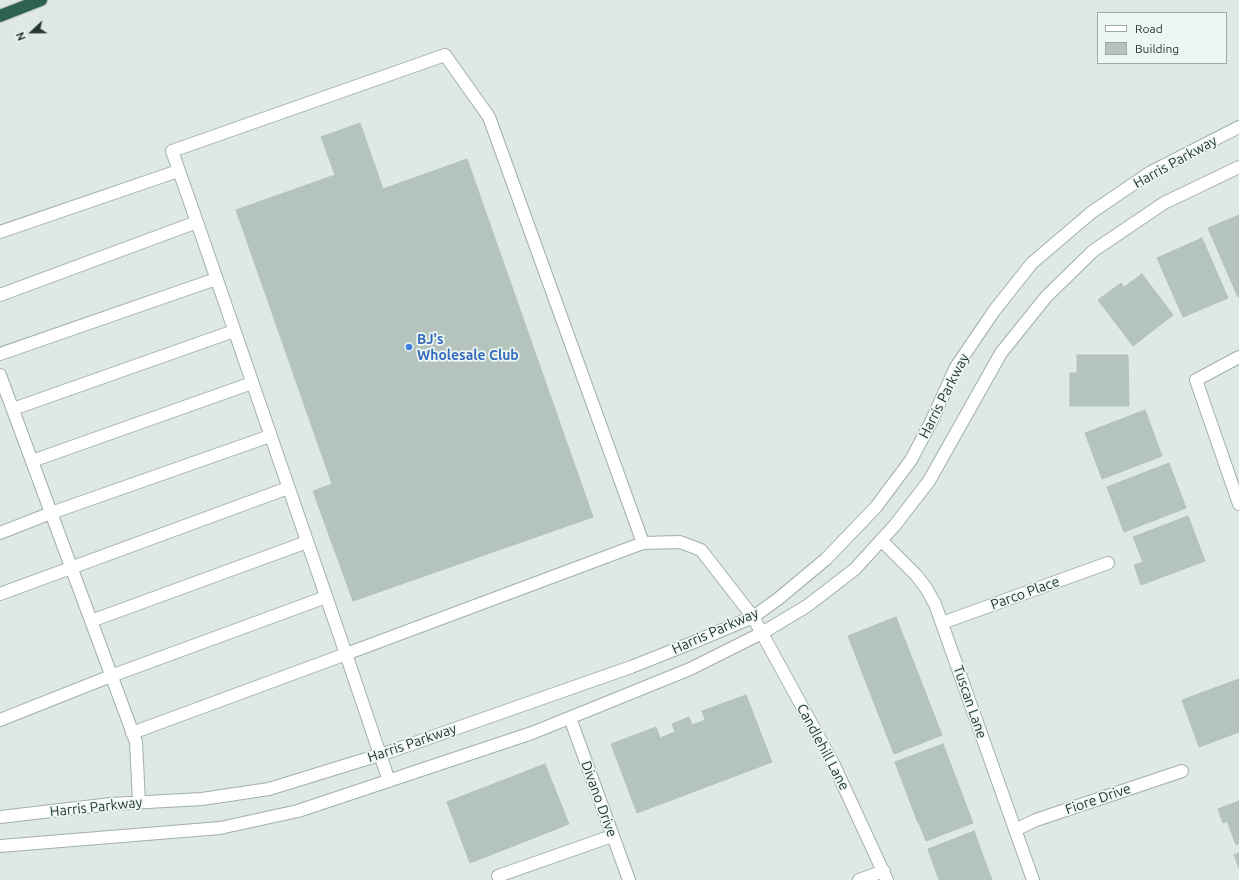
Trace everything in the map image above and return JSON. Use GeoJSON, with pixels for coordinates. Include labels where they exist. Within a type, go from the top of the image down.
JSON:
{"type":"FeatureCollection","features":[{"type":"Feature","properties":{"kind":"highway"},"geometry":{"type":"LineString","coordinates":[[0,16],[40,0]]}},
{"type":"Feature","properties":{"kind":"street"},"geometry":{"type":"LineString","coordinates":[[388,782],[346,654],[172,151],[445,55],[489,117],[643,543]]}},
{"type":"Feature","properties":{"kind":"street","name":"Harris Parkway"},"geometry":{"type":"LineString","coordinates":[[0,817],[111,804],[202,799],[269,789],[380,755],[630,667],[753,617],[778,599],[826,559],[876,507],[912,460],[956,366],[994,311],[1032,263],[1092,212],[1151,172],[1239,127]]}},
{"type":"Feature","properties":{"kind":"street","name":"Harris Parkway"},"geometry":{"type":"LineString","coordinates":[[0,846],[220,828],[298,811],[532,733],[690,669],[762,633],[807,606],[855,569],[895,525],[929,482],[1001,353],[1046,297],[1093,251],[1164,203],[1239,167]]}},
{"type":"Feature","properties":{"kind":"street"},"geometry":{"type":"LineString","coordinates":[[0,232],[178,171]]}},
{"type":"Feature","properties":{"kind":"street"},"geometry":{"type":"LineString","coordinates":[[0,295],[197,222]]}},
{"type":"Feature","properties":{"kind":"street"},"geometry":{"type":"LineString","coordinates":[[0,354],[216,279]]}},
{"type":"Feature","properties":{"kind":"street"},"geometry":{"type":"LineString","coordinates":[[13,409],[234,331]]}},
{"type":"Feature","properties":{"kind":"street"},"geometry":{"type":"LineString","coordinates":[[1239,357],[1196,380],[1239,504]]}},
{"type":"Feature","properties":{"kind":"street"},"geometry":{"type":"LineString","coordinates":[[0,375],[136,742],[140,802]]}},
{"type":"Feature","properties":{"kind":"street"},"geometry":{"type":"LineString","coordinates":[[32,461],[252,383]]}},
{"type":"Feature","properties":{"kind":"street"},"geometry":{"type":"LineString","coordinates":[[0,533],[51,513],[270,436]]}},
{"type":"Feature","properties":{"kind":"street"},"geometry":{"type":"LineString","coordinates":[[0,594],[288,488]]}},
{"type":"Feature","properties":{"kind":"street","name":"Tuscan Lane"},"geometry":{"type":"LineString","coordinates":[[881,540],[916,575],[926,588],[935,604],[1033,880]]}},
{"type":"Feature","properties":{"kind":"street"},"geometry":{"type":"LineString","coordinates":[[91,622],[307,542]]}},
{"type":"Feature","properties":{"kind":"street","name":"Candlehill Lane"},"geometry":{"type":"LineString","coordinates":[[132,733],[643,543],[680,542],[701,550],[753,617],[833,763],[885,875]]}},
{"type":"Feature","properties":{"kind":"street","name":"Parco Place"},"geometry":{"type":"LineString","coordinates":[[942,623],[1108,563]]}},
{"type":"Feature","properties":{"kind":"street"},"geometry":{"type":"LineString","coordinates":[[0,720],[111,676],[326,597]]}},
{"type":"Feature","properties":{"kind":"street","name":"Divano Drive"},"geometry":{"type":"LineString","coordinates":[[570,718],[629,880]]}},
{"type":"Feature","properties":{"kind":"street","name":"Fiore Drive"},"geometry":{"type":"LineString","coordinates":[[1015,830],[1036,820],[1182,771]]}},
{"type":"Feature","properties":{"kind":"street"},"geometry":{"type":"LineString","coordinates":[[500,880],[498,876],[612,836]]}},
{"type":"Feature","properties":{"kind":"street"},"geometry":{"type":"LineString","coordinates":[[859,880],[885,875]]}},
{"type":"Feature","properties":{"kind":"building","name":"BJ's Wholesale Club"},"geometry":{"type":"Polygon","coordinates":[[[360,123],[383,189],[467,159],[593,517],[353,601],[313,491],[332,484],[236,210],[335,175],[321,137],[360,123]]]}},
{"type":"Feature","properties":{"kind":"building"},"geometry":{"type":"Polygon","coordinates":[[[1239,215],[1239,297],[1238,297],[1208,228],[1239,215]]]}},
{"type":"Feature","properties":{"kind":"building"},"geometry":{"type":"Polygon","coordinates":[[[1202,238],[1228,298],[1183,317],[1157,258],[1202,238]]]}},
{"type":"Feature","properties":{"kind":"building"},"geometry":{"type":"Polygon","coordinates":[[[1142,274],[1173,315],[1133,346],[1098,300],[1121,283],[1124,287],[1142,274]]]}},
{"type":"Feature","properties":{"kind":"building"},"geometry":{"type":"Polygon","coordinates":[[[1077,355],[1128,355],[1129,406],[1070,406],[1070,373],[1077,373],[1077,355]]]}},
{"type":"Feature","properties":{"kind":"building"},"geometry":{"type":"Polygon","coordinates":[[[1145,410],[1162,456],[1102,479],[1085,433],[1145,410]]]}},
{"type":"Feature","properties":{"kind":"building"},"geometry":{"type":"Polygon","coordinates":[[[1169,463],[1186,508],[1124,532],[1107,487],[1169,463]]]}},
{"type":"Feature","properties":{"kind":"building"},"geometry":{"type":"Polygon","coordinates":[[[1188,516],[1205,561],[1141,585],[1134,565],[1143,562],[1133,537],[1188,516]]]}},
{"type":"Feature","properties":{"kind":"building"},"geometry":{"type":"Polygon","coordinates":[[[896,617],[942,735],[894,754],[848,636],[896,617]]]}},
{"type":"Feature","properties":{"kind":"building"},"geometry":{"type":"Polygon","coordinates":[[[1239,679],[1239,732],[1199,747],[1182,700],[1239,679]]]}},
{"type":"Feature","properties":{"kind":"building"},"geometry":{"type":"Polygon","coordinates":[[[746,695],[772,762],[637,813],[611,744],[656,727],[660,738],[675,732],[672,724],[689,717],[692,725],[705,720],[702,711],[746,695]]]}},
{"type":"Feature","properties":{"kind":"building"},"geometry":{"type":"Polygon","coordinates":[[[943,744],[973,823],[926,841],[895,762],[943,744]]]}},
{"type":"Feature","properties":{"kind":"building"},"geometry":{"type":"Polygon","coordinates":[[[545,764],[569,824],[470,863],[447,802],[545,764]]]}},
{"type":"Feature","properties":{"kind":"building"},"geometry":{"type":"Polygon","coordinates":[[[1239,801],[1239,843],[1236,845],[1227,821],[1223,823],[1218,809],[1239,801]]]}},
{"type":"Feature","properties":{"kind":"building"},"geometry":{"type":"Polygon","coordinates":[[[974,831],[992,880],[939,880],[928,849],[974,831]]]}},
{"type":"Feature","properties":{"kind":"building"},"geometry":{"type":"Polygon","coordinates":[[[1239,853],[1239,868],[1234,855],[1239,853]]]}},
{"type":"Feature","properties":{"kind":"place","name":"BJ's Wholesale Club"},"geometry":{"type":"Point","coordinates":[409,347]}}]}
